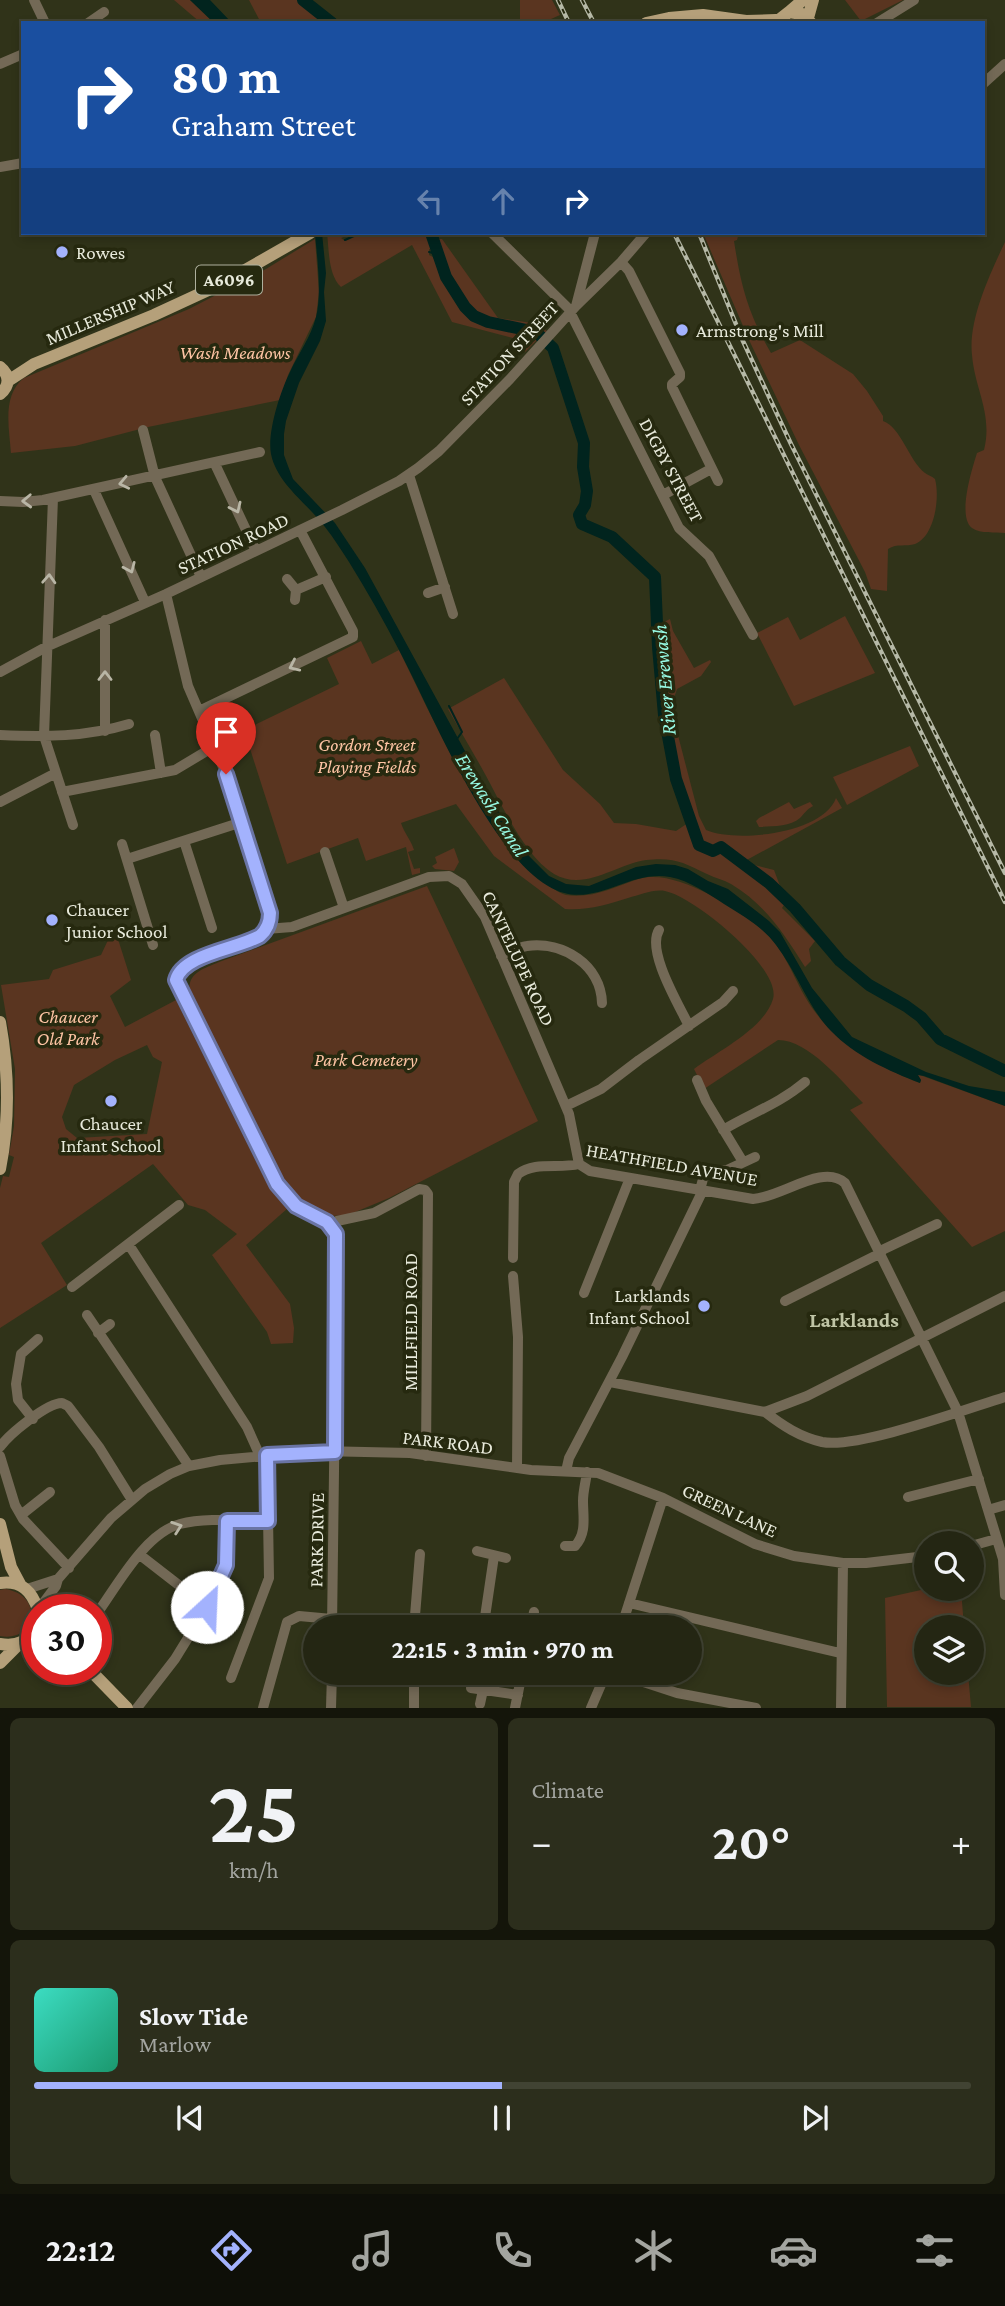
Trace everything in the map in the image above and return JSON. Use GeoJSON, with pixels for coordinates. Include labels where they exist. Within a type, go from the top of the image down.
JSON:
{"type":"FeatureCollection","features":[{"type":"Feature","properties":{"kind":"main road"},"geometry":{"type":"LineString","coordinates":[[776,21],[803,0]]}},
{"type":"Feature","properties":{"kind":"main road"},"geometry":{"type":"LineString","coordinates":[[810,21],[813,0]]}},
{"type":"Feature","properties":{"kind":"main road"},"geometry":{"type":"LineString","coordinates":[[789,12],[802,14],[810,21]]}},
{"type":"Feature","properties":{"kind":"main road"},"geometry":{"type":"LineString","coordinates":[[655,21],[703,15],[742,21]]}},
{"type":"Feature","properties":{"kind":"main road","name":"MILLERSHIP WAY"},"geometry":{"type":"LineString","coordinates":[[8,381],[34,364],[186,301],[254,267],[306,236]]}},
{"type":"Feature","properties":{"kind":"main road","name":"MILLERSHIP WAY"},"geometry":{"type":"LineString","coordinates":[[1,367],[34,364]]}},
{"type":"Feature","properties":{"kind":"main road","name":"A6096"},"geometry":{"type":"LineString","coordinates":[[0,394],[8,381],[1,367]]}},
{"type":"Feature","properties":{"kind":"main road"},"geometry":{"type":"LineString","coordinates":[[0,1022],[7,1067],[8,1109],[0,1169]]}},
{"type":"Feature","properties":{"kind":"main road"},"geometry":{"type":"LineString","coordinates":[[0,1524],[11,1567],[31,1594]]}},
{"type":"Feature","properties":{"kind":"main road"},"geometry":{"type":"LineString","coordinates":[[0,1583],[24,1586]]}},
{"type":"Feature","properties":{"kind":"main road"},"geometry":{"type":"LineString","coordinates":[[0,1644],[21,1641]]}},
{"type":"Feature","properties":{"kind":"main road"},"geometry":{"type":"LineString","coordinates":[[0,1663],[13,1648],[21,1644]]}},
{"type":"Feature","properties":{"kind":"main road"},"geometry":{"type":"LineString","coordinates":[[105,1685],[127,1707]]}},
{"type":"Feature","properties":{"kind":"street"},"geometry":{"type":"LineString","coordinates":[[34,0],[44,21]]}},
{"type":"Feature","properties":{"kind":"street"},"geometry":{"type":"LineString","coordinates":[[880,21],[914,0]]}},
{"type":"Feature","properties":{"kind":"street"},"geometry":{"type":"LineString","coordinates":[[91,21],[104,12]]}},
{"type":"Feature","properties":{"kind":"street"},"geometry":{"type":"LineString","coordinates":[[0,64],[21,55]]}},
{"type":"Feature","properties":{"kind":"street"},"geometry":{"type":"LineString","coordinates":[[985,82],[1005,64]]}},
{"type":"Feature","properties":{"kind":"street"},"geometry":{"type":"LineString","coordinates":[[0,167],[21,163]]}},
{"type":"Feature","properties":{"kind":"street","name":"DIGBY STREET"},"geometry":{"type":"LineString","coordinates":[[494,235],[574,309],[679,528],[713,561],[753,635]]}},
{"type":"Feature","properties":{"kind":"street","name":"STATION STREET"},"geometry":{"type":"LineString","coordinates":[[574,309],[594,235]]}},
{"type":"Feature","properties":{"kind":"street","name":"STATION STREET"},"geometry":{"type":"LineString","coordinates":[[466,423],[644,235]]}},
{"type":"Feature","properties":{"kind":"street"},"geometry":{"type":"LineString","coordinates":[[621,262],[629,271],[680,377],[672,387],[718,481]]}},
{"type":"Feature","properties":{"kind":"street","name":"STATION ROAD"},"geometry":{"type":"LineString","coordinates":[[0,672],[46,647],[257,551],[409,475],[439,451],[466,423]]}},
{"type":"Feature","properties":{"kind":"street"},"geometry":{"type":"LineString","coordinates":[[143,430],[155,477],[201,577]]}},
{"type":"Feature","properties":{"kind":"street"},"geometry":{"type":"LineString","coordinates":[[0,501],[23,502],[53,498],[260,452]]}},
{"type":"Feature","properties":{"kind":"street"},"geometry":{"type":"LineString","coordinates":[[215,464],[257,551]]}},
{"type":"Feature","properties":{"kind":"street"},"geometry":{"type":"LineString","coordinates":[[663,495],[711,469]]}},
{"type":"Feature","properties":{"kind":"street"},"geometry":{"type":"LineString","coordinates":[[409,475],[453,614]]}},
{"type":"Feature","properties":{"kind":"street"},"geometry":{"type":"LineString","coordinates":[[94,490],[145,602]]}},
{"type":"Feature","properties":{"kind":"street"},"geometry":{"type":"LineString","coordinates":[[53,498],[44,737],[73,825]]}},
{"type":"Feature","properties":{"kind":"street"},"geometry":{"type":"LineString","coordinates":[[199,711],[349,640],[354,635],[300,530]]}},
{"type":"Feature","properties":{"kind":"street"},"geometry":{"type":"LineString","coordinates":[[287,579],[296,595],[326,577]]}},
{"type":"Feature","properties":{"kind":"street"},"geometry":{"type":"LineString","coordinates":[[428,593],[445,587]]}},
{"type":"Feature","properties":{"kind":"street"},"geometry":{"type":"LineString","coordinates":[[166,594],[185,677],[223,765],[270,913],[266,929]]}},
{"type":"Feature","properties":{"kind":"street"},"geometry":{"type":"LineString","coordinates":[[105,620],[106,731]]}},
{"type":"Feature","properties":{"kind":"street"},"geometry":{"type":"LineString","coordinates":[[0,735],[44,737],[106,731],[129,724]]}},
{"type":"Feature","properties":{"kind":"street"},"geometry":{"type":"LineString","coordinates":[[155,736],[160,773]]}},
{"type":"Feature","properties":{"kind":"street"},"geometry":{"type":"LineString","coordinates":[[62,792],[180,768],[215,746]]}},
{"type":"Feature","properties":{"kind":"street"},"geometry":{"type":"LineString","coordinates":[[0,802],[56,773]]}},
{"type":"Feature","properties":{"kind":"street"},"geometry":{"type":"LineString","coordinates":[[127,859],[242,822]]}},
{"type":"Feature","properties":{"kind":"street"},"geometry":{"type":"LineString","coordinates":[[184,841],[212,914],[212,928]]}},
{"type":"Feature","properties":{"kind":"street"},"geometry":{"type":"LineString","coordinates":[[122,844],[153,945]]}},
{"type":"Feature","properties":{"kind":"street"},"geometry":{"type":"LineString","coordinates":[[325,852],[344,908]]}},
{"type":"Feature","properties":{"kind":"street","name":"CANTELUPE ROAD"},"geometry":{"type":"LineString","coordinates":[[331,1226],[296,1206],[277,1184],[176,980],[182,969],[195,960],[256,939],[266,929],[286,929],[429,877],[449,876],[463,884],[485,917],[571,1119],[579,1164]]}},
{"type":"Feature","properties":{"kind":"street"},"geometry":{"type":"LineString","coordinates":[[659,930],[655,943],[689,1026]]}},
{"type":"Feature","properties":{"kind":"street"},"geometry":{"type":"LineString","coordinates":[[501,956],[531,946],[555,948],[569,953],[579,958],[589,969],[600,992],[601,1003]]}},
{"type":"Feature","properties":{"kind":"street"},"geometry":{"type":"LineString","coordinates":[[566,1106],[601,1089],[723,1002],[733,991]]}},
{"type":"Feature","properties":{"kind":"street"},"geometry":{"type":"LineString","coordinates":[[697,1080],[702,1095],[743,1162]]}},
{"type":"Feature","properties":{"kind":"street"},"geometry":{"type":"LineString","coordinates":[[723,1130],[744,1117],[779,1102],[789,1089],[805,1082]]}},
{"type":"Feature","properties":{"kind":"street"},"geometry":{"type":"LineString","coordinates":[[689,1100],[702,1095]]}},
{"type":"Feature","properties":{"kind":"street"},"geometry":{"type":"LineString","coordinates":[[566,1471],[569,1458],[610,1382],[702,1190],[703,1179],[708,1172],[727,1170],[755,1157]]}},
{"type":"Feature","properties":{"kind":"street","name":"HEATHFIELD AVENUE"},"geometry":{"type":"LineString","coordinates":[[513,1258],[508,1244],[514,1182],[518,1174],[528,1168],[579,1164],[586,1170],[760,1199],[818,1177],[833,1175],[848,1186],[958,1412],[1003,1559],[1005,1595]]}},
{"type":"Feature","properties":{"kind":"street"},"geometry":{"type":"LineString","coordinates":[[584,1293],[592,1280],[630,1178]]}},
{"type":"Feature","properties":{"kind":"street","name":"MILLFIELD ROAD"},"geometry":{"type":"LineString","coordinates":[[331,1226],[337,1221],[370,1214],[419,1189],[428,1194],[426,1455]]}},
{"type":"Feature","properties":{"kind":"street"},"geometry":{"type":"LineString","coordinates":[[79,1285],[179,1205]]}},
{"type":"Feature","properties":{"kind":"street"},"geometry":{"type":"LineString","coordinates":[[785,1301],[937,1224]]}},
{"type":"Feature","properties":{"kind":"street","name":"PARK DRIVE"},"geometry":{"type":"LineString","coordinates":[[331,1226],[337,1238],[332,1615]]}},
{"type":"Feature","properties":{"kind":"street"},"geometry":{"type":"LineString","coordinates":[[129,1245],[263,1455],[267,1485],[268,1578],[231,1678]]}},
{"type":"Feature","properties":{"kind":"street"},"geometry":{"type":"LineString","coordinates":[[517,1468],[518,1338],[514,1282],[527,1286]]}},
{"type":"Feature","properties":{"kind":"street"},"geometry":{"type":"LineString","coordinates":[[765,1412],[807,1396],[1005,1296]]}},
{"type":"Feature","properties":{"kind":"street"},"geometry":{"type":"LineString","coordinates":[[87,1315],[189,1466]]}},
{"type":"Feature","properties":{"kind":"street"},"geometry":{"type":"LineString","coordinates":[[98,1333],[110,1324]]}},
{"type":"Feature","properties":{"kind":"street"},"geometry":{"type":"LineString","coordinates":[[8,1357],[21,1354],[38,1339]]}},
{"type":"Feature","properties":{"kind":"street"},"geometry":{"type":"LineString","coordinates":[[21,1354],[16,1396],[33,1419]]}},
{"type":"Feature","properties":{"kind":"street"},"geometry":{"type":"LineString","coordinates":[[610,1382],[765,1412],[786,1428],[825,1443],[867,1438],[1005,1397]]}},
{"type":"Feature","properties":{"kind":"street"},"geometry":{"type":"LineString","coordinates":[[0,1447],[6,1438],[57,1403],[68,1406],[99,1447],[132,1500]]}},
{"type":"Feature","properties":{"kind":"street","name":"PARK ROAD"},"geometry":{"type":"LineString","coordinates":[[58,1579],[111,1518],[160,1479],[189,1466],[263,1455],[335,1452],[426,1455],[517,1468],[566,1471]]}},
{"type":"Feature","properties":{"kind":"street"},"geometry":{"type":"LineString","coordinates":[[0,1456],[15,1505],[21,1515],[69,1568]]}},
{"type":"Feature","properties":{"kind":"street","name":"GREEN LANE"},"geometry":{"type":"LineString","coordinates":[[566,1471],[615,1478],[663,1498],[755,1544],[794,1556],[843,1563],[914,1557]]}},
{"type":"Feature","properties":{"kind":"street"},"geometry":{"type":"LineString","coordinates":[[565,1546],[575,1546],[579,1542],[584,1523],[583,1501],[587,1472]]}},
{"type":"Feature","properties":{"kind":"street"},"geometry":{"type":"LineString","coordinates":[[913,1493],[979,1479]]}},
{"type":"Feature","properties":{"kind":"street"},"geometry":{"type":"LineString","coordinates":[[21,1515],[50,1492]]}},
{"type":"Feature","properties":{"kind":"street"},"geometry":{"type":"LineString","coordinates":[[625,1615],[663,1498]]}},
{"type":"Feature","properties":{"kind":"street"},"geometry":{"type":"LineString","coordinates":[[988,1510],[1005,1505]]}},
{"type":"Feature","properties":{"kind":"street"},"geometry":{"type":"LineString","coordinates":[[138,1707],[174,1659],[207,1607],[226,1565],[227,1521]]}},
{"type":"Feature","properties":{"kind":"street"},"geometry":{"type":"LineString","coordinates":[[111,1594],[155,1538],[178,1524],[268,1521]]}},
{"type":"Feature","properties":{"kind":"street"},"geometry":{"type":"LineString","coordinates":[[984,1542],[996,1539]]}},
{"type":"Feature","properties":{"kind":"street"},"geometry":{"type":"LineString","coordinates":[[477,1551],[500,1557],[486,1615]]}},
{"type":"Feature","properties":{"kind":"street"},"geometry":{"type":"LineString","coordinates":[[415,1615],[420,1554]]}},
{"type":"Feature","properties":{"kind":"street"},"geometry":{"type":"LineString","coordinates":[[140,1555],[207,1607]]}},
{"type":"Feature","properties":{"kind":"street"},"geometry":{"type":"LineString","coordinates":[[841,1707],[843,1563]]}},
{"type":"Feature","properties":{"kind":"street"},"geometry":{"type":"LineString","coordinates":[[24,1586],[58,1579],[50,1594]]}},
{"type":"Feature","properties":{"kind":"street"},"geometry":{"type":"LineString","coordinates":[[629,1603],[840,1653]]}},
{"type":"Feature","properties":{"kind":"street"},"geometry":{"type":"LineString","coordinates":[[263,1707],[286,1622],[303,1617]]}},
{"type":"Feature","properties":{"kind":"street"},"geometry":{"type":"LineString","coordinates":[[331,1707],[332,1685]]}},
{"type":"Feature","properties":{"kind":"street"},"geometry":{"type":"LineString","coordinates":[[414,1685],[414,1707]]}},
{"type":"Feature","properties":{"kind":"street"},"geometry":{"type":"LineString","coordinates":[[516,1707],[520,1685]]}},
{"type":"Feature","properties":{"kind":"street"},"geometry":{"type":"LineString","coordinates":[[591,1707],[601,1685]]}},
{"type":"Feature","properties":{"kind":"street"},"geometry":{"type":"LineString","coordinates":[[653,1685],[701,1703],[756,1707]]}},
{"type":"Feature","properties":{"kind":"street"},"geometry":{"type":"LineString","coordinates":[[480,1704],[477,1689],[518,1695]]}},
{"type":"Feature","properties":{"kind":"green space"},"geometry":{"type":"Polygon","coordinates":[[[174,0],[190,0],[212,21],[199,21],[174,0]]]}},
{"type":"Feature","properties":{"kind":"green space"},"geometry":{"type":"Polygon","coordinates":[[[249,0],[302,0],[328,21],[260,21],[249,0]]]}},
{"type":"Feature","properties":{"kind":"green space"},"geometry":{"type":"Polygon","coordinates":[[[520,0],[552,0],[560,15],[546,21],[520,21],[520,0]]]}},
{"type":"Feature","properties":{"kind":"green space"},"geometry":{"type":"Polygon","coordinates":[[[845,0],[903,0],[861,21],[845,0]]]}},
{"type":"Feature","properties":{"kind":"green space"},"geometry":{"type":"Polygon","coordinates":[[[327,235],[349,235],[341,238],[345,241],[359,235],[428,235],[433,250],[429,249],[429,255],[433,257],[451,293],[467,311],[488,323],[539,338],[525,352],[513,338],[452,322],[412,245],[341,287],[331,269],[327,235]]]}},
{"type":"Feature","properties":{"kind":"green space"},"geometry":{"type":"Polygon","coordinates":[[[704,235],[738,235],[734,241],[743,286],[751,312],[771,353],[800,340],[853,374],[883,416],[883,421],[895,430],[919,468],[935,479],[936,505],[927,533],[915,544],[888,549],[887,591],[871,589],[750,342],[704,235]]]}},
{"type":"Feature","properties":{"kind":"green space","name":"Wash Meadows"},"geometry":{"type":"Polygon","coordinates":[[[315,239],[319,292],[316,317],[288,375],[280,400],[148,427],[75,446],[11,453],[8,412],[12,393],[24,378],[189,309],[266,269],[315,239]]]}},
{"type":"Feature","properties":{"kind":"green space"},"geometry":{"type":"Polygon","coordinates":[[[435,239],[442,239],[498,318],[539,324],[547,331],[544,334],[529,327],[501,323],[487,319],[475,311],[451,279],[435,239]]]}},
{"type":"Feature","properties":{"kind":"green space"},"geometry":{"type":"Polygon","coordinates":[[[1005,242],[1005,533],[984,532],[972,528],[966,514],[966,504],[977,453],[984,450],[986,437],[985,413],[972,355],[973,327],[981,297],[1005,242]]]}},
{"type":"Feature","properties":{"kind":"green space"},"geometry":{"type":"Polygon","coordinates":[[[845,616],[875,673],[794,706],[757,633],[788,617],[800,640],[845,616]]]}},
{"type":"Feature","properties":{"kind":"green space"},"geometry":{"type":"Polygon","coordinates":[[[670,619],[673,631],[694,668],[710,660],[711,662],[701,676],[677,689],[672,704],[699,816],[706,830],[737,836],[777,832],[814,820],[828,810],[836,798],[842,808],[743,862],[774,870],[780,886],[790,896],[782,908],[815,941],[809,949],[811,961],[805,967],[782,932],[754,901],[731,884],[685,864],[664,859],[646,860],[589,879],[577,880],[554,874],[543,866],[523,842],[448,709],[504,678],[563,770],[600,804],[614,823],[676,831],[694,819],[675,758],[665,699],[662,623],[670,619]]]}},
{"type":"Feature","properties":{"kind":"green space","name":"Gordon Street Playing Fields"},"geometry":{"type":"Polygon","coordinates":[[[361,641],[372,664],[399,650],[454,760],[491,823],[523,865],[555,890],[566,895],[585,895],[652,877],[684,883],[701,890],[766,933],[785,958],[814,1011],[854,1049],[886,1068],[920,1083],[917,1074],[1005,1106],[1005,1231],[972,1247],[850,1110],[863,1103],[813,1054],[801,1047],[778,1040],[704,1089],[694,1069],[760,1020],[773,999],[772,986],[764,970],[733,935],[678,896],[656,891],[597,906],[565,909],[494,856],[456,804],[401,823],[414,850],[408,852],[414,869],[420,868],[420,873],[412,875],[406,847],[366,861],[358,838],[287,864],[244,730],[339,684],[327,658],[361,641]]]}},
{"type":"Feature","properties":{"kind":"green space"},"geometry":{"type":"Polygon","coordinates":[[[910,746],[919,766],[847,805],[833,777],[910,746]]]}},
{"type":"Feature","properties":{"kind":"green space"},"geometry":{"type":"Polygon","coordinates":[[[789,802],[794,809],[810,802],[813,806],[791,823],[759,827],[756,821],[759,818],[789,802]]]}},
{"type":"Feature","properties":{"kind":"green space"},"geometry":{"type":"Polygon","coordinates":[[[454,848],[459,862],[454,871],[435,869],[432,866],[437,863],[435,857],[454,848]]]}},
{"type":"Feature","properties":{"kind":"green space","name":"Park Cemetery"},"geometry":{"type":"Polygon","coordinates":[[[427,886],[538,1121],[389,1198],[348,1215],[331,1216],[311,1210],[293,1196],[281,1179],[190,994],[191,981],[197,973],[219,962],[427,886]]]}},
{"type":"Feature","properties":{"kind":"green space","name":"Chaucer Old Park"},"geometry":{"type":"Polygon","coordinates":[[[117,936],[131,980],[110,996],[125,1027],[176,1000],[265,1179],[288,1208],[246,1245],[290,1304],[294,1328],[293,1343],[271,1344],[267,1332],[212,1255],[237,1234],[205,1210],[188,1205],[153,1164],[41,1243],[67,1285],[0,1328],[0,1188],[3,1176],[9,1177],[14,1157],[9,1155],[14,1126],[15,1069],[1,985],[49,979],[53,970],[101,955],[109,938],[117,936]],[[147,1045],[115,1060],[74,1085],[62,1117],[66,1129],[77,1138],[147,1134],[162,1062],[153,1057],[147,1045]]]}},
{"type":"Feature","properties":{"kind":"green space"},"geometry":{"type":"Polygon","coordinates":[[[5,1589],[21,1596],[21,1632],[12,1636],[0,1636],[0,1590],[5,1589]]]}},
{"type":"Feature","properties":{"kind":"green space"},"geometry":{"type":"Polygon","coordinates":[[[914,1592],[914,1601],[962,1601],[963,1615],[914,1615],[914,1685],[969,1685],[971,1707],[887,1707],[885,1598],[914,1592]]]}},
{"type":"Feature","properties":{"kind":"water"},"geometry":{"type":"Polygon","coordinates":[[[190,0],[210,0],[230,21],[212,21],[190,0]]]}},
{"type":"Feature","properties":{"kind":"water","name":"Erewash Canal"},"geometry":{"type":"Polygon","coordinates":[[[315,235],[322,235],[326,273],[326,321],[286,421],[284,455],[293,479],[335,523],[365,568],[495,806],[529,856],[549,876],[566,884],[589,886],[636,867],[656,864],[688,869],[728,889],[780,932],[812,988],[852,1037],[926,1072],[969,1086],[1005,1092],[1005,1106],[918,1075],[920,1083],[885,1068],[851,1048],[823,1021],[771,939],[752,922],[698,888],[670,877],[654,876],[594,893],[564,893],[548,886],[525,868],[504,843],[463,779],[394,640],[356,573],[328,531],[286,484],[274,465],[270,445],[275,413],[286,380],[316,317],[318,275],[315,235]]]}},
{"type":"Feature","properties":{"kind":"waterway","name":"River Erewash"},"geometry":{"type":"LineString","coordinates":[[303,0],[329,21]]}},
{"type":"Feature","properties":{"kind":"waterway"},"geometry":{"type":"LineString","coordinates":[[345,240],[356,235]]}},
{"type":"Feature","properties":{"kind":"waterway","name":"River Erewash"},"geometry":{"type":"LineString","coordinates":[[432,235],[446,277],[474,316],[488,322],[536,332],[553,348],[584,443],[583,467],[587,491],[585,505],[579,515],[582,524],[612,537],[655,577],[664,715],[676,779],[699,845],[713,851],[721,847],[769,883],[795,908],[840,961],[869,985],[921,1017],[940,1039],[1005,1071]]}},
{"type":"Feature","properties":{"kind":"waterway"},"geometry":{"type":"LineString","coordinates":[[429,252],[437,254]]}},
{"type":"Feature","properties":{"kind":"waterway"},"geometry":{"type":"LineString","coordinates":[[449,706],[462,732],[457,739]]}},
{"type":"Feature","properties":{"kind":"railway"},"geometry":{"type":"LineString","coordinates":[[558,0],[568,21]]}},
{"type":"Feature","properties":{"kind":"railway"},"geometry":{"type":"LineString","coordinates":[[582,0],[593,21]]}},
{"type":"Feature","properties":{"kind":"railway"},"geometry":{"type":"LineString","coordinates":[[675,235],[1005,902]]}},
{"type":"Feature","properties":{"kind":"railway"},"geometry":{"type":"LineString","coordinates":[[700,235],[742,339],[791,444],[1005,873]]}},
{"type":"Feature","properties":{"kind":"place","name":"Rowes"},"geometry":{"type":"Point","coordinates":[62,252]}},
{"type":"Feature","properties":{"kind":"place","name":"Armstrong's Mill"},"geometry":{"type":"Point","coordinates":[682,330]}},
{"type":"Feature","properties":{"kind":"place","name":"Chaucer Junior School"},"geometry":{"type":"Point","coordinates":[52,920]}},
{"type":"Feature","properties":{"kind":"place","name":"Chaucer Infant School"},"geometry":{"type":"Point","coordinates":[111,1101]}},
{"type":"Feature","properties":{"kind":"place","name":"Larklands Infant School"},"geometry":{"type":"Point","coordinates":[704,1306]}},
{"type":"Feature","properties":{"kind":"district","name":"Larklands"},"geometry":{"type":"Point","coordinates":[854,1320]}},
{"type":"Feature","properties":{"kind":"route"},"geometry":{"type":"LineString","coordinates":[[207,1607],[226,1565],[227,1521],[268,1521],[267,1455],[335,1452],[336,1234],[327,1222],[296,1206],[277,1184],[176,980],[182,969],[195,960],[256,939],[266,929],[269,920],[270,913],[226,774]]}}]}
